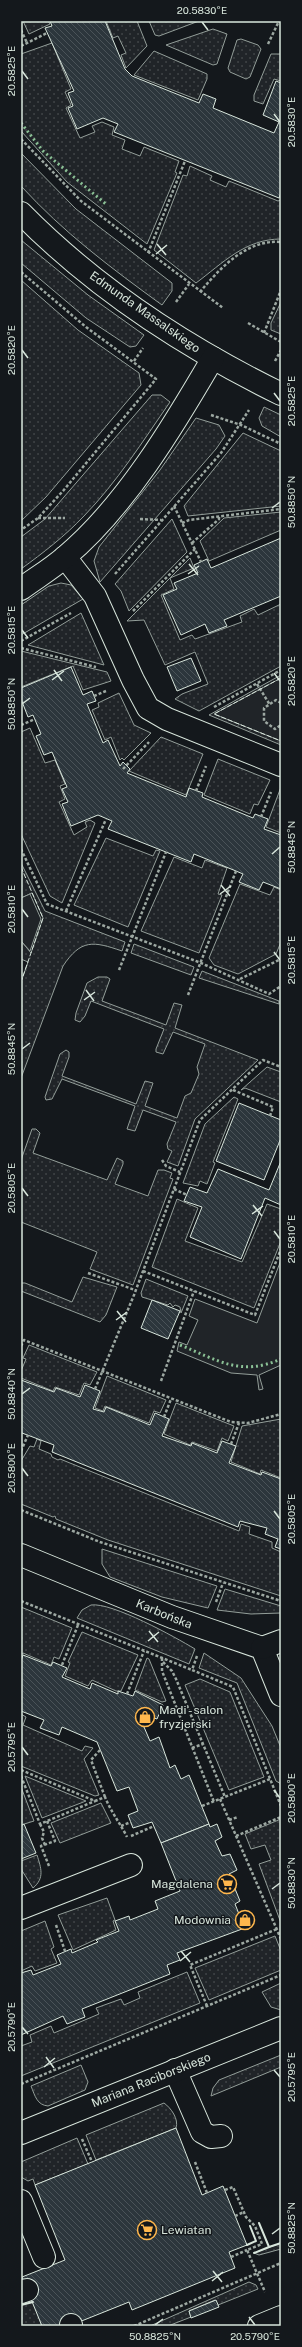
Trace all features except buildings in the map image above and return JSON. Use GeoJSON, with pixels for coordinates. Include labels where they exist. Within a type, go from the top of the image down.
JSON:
{"type":"FeatureCollection","features":[{"type":"Feature","properties":{"kind":"street","name":"Edmunda Massalskiego"},"geometry":{"type":"LineString","coordinates":[[21,213],[54,246],[122,299],[213,358],[281,394]]}},
{"type":"Feature","properties":{"kind":"street"},"geometry":{"type":"LineString","coordinates":[[21,589],[65,557],[100,522],[126,491],[174,424],[213,358]]}},
{"type":"Feature","properties":{"kind":"street"},"geometry":{"type":"LineString","coordinates":[[65,557],[95,596],[133,680],[148,708],[167,719],[281,765]]}},
{"type":"Feature","properties":{"kind":"street","name":"Karbońska"},"geometry":{"type":"LineString","coordinates":[[21,1555],[206,1630],[272,1645],[281,1695]]}},
{"type":"Feature","properties":{"kind":"street"},"geometry":{"type":"LineString","coordinates":[[21,1908],[131,1865]]}},
{"type":"Feature","properties":{"kind":"street","name":"Mariana Raciborskiego"},"geometry":{"type":"LineString","coordinates":[[21,2133],[281,2028]]}},
{"type":"Feature","properties":{"kind":"street"},"geometry":{"type":"LineString","coordinates":[[176,2070],[202,2132],[211,2137],[221,2136]]}},
{"type":"Feature","properties":{"kind":"street"},"geometry":{"type":"LineString","coordinates":[[21,2201],[44,2257]]}},
{"type":"Feature","properties":{"kind":"street"},"geometry":{"type":"LineString","coordinates":[[259,2326],[281,2317]]}},
{"type":"Feature","properties":{"kind":"path"},"geometry":{"type":"LineString","coordinates":[[268,44],[279,21]]}},
{"type":"Feature","properties":{"kind":"path"},"geometry":{"type":"LineString","coordinates":[[21,30],[27,43]]}},
{"type":"Feature","properties":{"kind":"path"},"geometry":{"type":"LineString","coordinates":[[21,46],[47,33]]}},
{"type":"Feature","properties":{"kind":"path"},"geometry":{"type":"LineString","coordinates":[[21,139],[81,201],[189,284],[223,308]]}},
{"type":"Feature","properties":{"kind":"path"},"geometry":{"type":"LineString","coordinates":[[148,253],[185,161]]}},
{"type":"Feature","properties":{"kind":"path"},"geometry":{"type":"LineString","coordinates":[[200,292],[218,270],[233,258],[262,244],[281,242]]}},
{"type":"Feature","properties":{"kind":"path"},"geometry":{"type":"LineString","coordinates":[[21,272],[86,327],[156,378],[63,491],[38,518],[21,530]]}},
{"type":"Feature","properties":{"kind":"path"},"geometry":{"type":"LineString","coordinates":[[174,305],[189,284]]}},
{"type":"Feature","properties":{"kind":"path"},"geometry":{"type":"LineString","coordinates":[[264,333],[281,290]]}},
{"type":"Feature","properties":{"kind":"path"},"geometry":{"type":"LineString","coordinates":[[248,323],[281,342]]}},
{"type":"Feature","properties":{"kind":"path"},"geometry":{"type":"LineString","coordinates":[[134,361],[146,344]]}},
{"type":"Feature","properties":{"kind":"path"},"geometry":{"type":"LineString","coordinates":[[21,642],[85,604],[95,596],[221,453],[241,425],[250,407]]}},
{"type":"Feature","properties":{"kind":"path"},"geometry":{"type":"LineString","coordinates":[[207,414],[241,425],[281,444]]}},
{"type":"Feature","properties":{"kind":"path"},"geometry":{"type":"LineString","coordinates":[[174,506],[201,562]]}},
{"type":"Feature","properties":{"kind":"path"},"geometry":{"type":"LineString","coordinates":[[182,523],[189,520],[281,509]]}},
{"type":"Feature","properties":{"kind":"path"},"geometry":{"type":"LineString","coordinates":[[192,543],[220,519],[219,516]]}},
{"type":"Feature","properties":{"kind":"path"},"geometry":{"type":"LineString","coordinates":[[132,612],[195,549]]}},
{"type":"Feature","properties":{"kind":"path"},"geometry":{"type":"LineString","coordinates":[[21,648],[104,669]]}},
{"type":"Feature","properties":{"kind":"path"},"geometry":{"type":"LineString","coordinates":[[211,709],[281,670]]}},
{"type":"Feature","properties":{"kind":"path"},"geometry":{"type":"LineString","coordinates":[[257,684],[270,705]]}},
{"type":"Feature","properties":{"kind":"path"},"geometry":{"type":"LineString","coordinates":[[281,703],[276,700],[264,708],[264,721],[275,729],[281,725]]}},
{"type":"Feature","properties":{"kind":"path"},"geometry":{"type":"LineString","coordinates":[[21,725],[34,719]]}},
{"type":"Feature","properties":{"kind":"path"},"geometry":{"type":"LineString","coordinates":[[196,791],[208,762]]}},
{"type":"Feature","properties":{"kind":"path"},"geometry":{"type":"LineString","coordinates":[[123,769],[126,765]]}},
{"type":"Feature","properties":{"kind":"path"},"geometry":{"type":"LineString","coordinates":[[66,911],[106,818]]}},
{"type":"Feature","properties":{"kind":"path"},"geometry":{"type":"LineString","coordinates":[[21,849],[47,904],[201,963],[269,994],[281,986]]}},
{"type":"Feature","properties":{"kind":"path"},"geometry":{"type":"LineString","coordinates":[[119,970],[166,852]]}},
{"type":"Feature","properties":{"kind":"path"},"geometry":{"type":"LineString","coordinates":[[188,995],[236,871]]}},
{"type":"Feature","properties":{"kind":"path"},"geometry":{"type":"LineString","coordinates":[[240,980],[281,959]]}},
{"type":"Feature","properties":{"kind":"path"},"geometry":{"type":"LineString","coordinates":[[95,1389],[136,1290],[200,1120],[263,1060],[281,1067]]}},
{"type":"Feature","properties":{"kind":"path"},"geometry":{"type":"LineString","coordinates":[[233,1090],[273,1108],[270,1116]]}},
{"type":"Feature","properties":{"kind":"path"},"geometry":{"type":"LineString","coordinates":[[162,1160],[166,1166],[180,1172]]}},
{"type":"Feature","properties":{"kind":"path"},"geometry":{"type":"LineString","coordinates":[[174,1189],[187,1195]]}},
{"type":"Feature","properties":{"kind":"path"},"geometry":{"type":"LineString","coordinates":[[143,1271],[255,1315],[281,1250]]}},
{"type":"Feature","properties":{"kind":"path"},"geometry":{"type":"LineString","coordinates":[[88,1273],[136,1290]]}},
{"type":"Feature","properties":{"kind":"path"},"geometry":{"type":"LineString","coordinates":[[161,1380],[194,1291]]}},
{"type":"Feature","properties":{"kind":"path"},"geometry":{"type":"LineString","coordinates":[[21,1346],[22,1339],[171,1399],[239,1423],[263,1420],[281,1414]]}},
{"type":"Feature","properties":{"kind":"path"},"geometry":{"type":"LineString","coordinates":[[164,1417],[171,1399]]}},
{"type":"Feature","properties":{"kind":"path"},"geometry":{"type":"LineString","coordinates":[[232,1444],[239,1423]]}},
{"type":"Feature","properties":{"kind":"path"},"geometry":{"type":"LineString","coordinates":[[21,1451],[28,1435]]}},
{"type":"Feature","properties":{"kind":"path"},"geometry":{"type":"LineString","coordinates":[[21,1510],[100,1542],[281,1601]]}},
{"type":"Feature","properties":{"kind":"path"},"geometry":{"type":"LineString","coordinates":[[192,1670],[223,1582]]}},
{"type":"Feature","properties":{"kind":"path"},"geometry":{"type":"LineString","coordinates":[[21,1601],[232,1687],[281,1806]]}},
{"type":"Feature","properties":{"kind":"path"},"geometry":{"type":"LineString","coordinates":[[62,1665],[78,1625]]}},
{"type":"Feature","properties":{"kind":"path"},"geometry":{"type":"LineString","coordinates":[[127,1694],[144,1651]]}},
{"type":"Feature","properties":{"kind":"path"},"geometry":{"type":"LineString","coordinates":[[162,1658],[162,1672],[214,1802]]}},
{"type":"Feature","properties":{"kind":"path"},"geometry":{"type":"LineString","coordinates":[[162,1662],[172,1671],[225,1797]]}},
{"type":"Feature","properties":{"kind":"path"},"geometry":{"type":"LineString","coordinates":[[192,1748],[202,1744]]}},
{"type":"Feature","properties":{"kind":"path"},"geometry":{"type":"LineString","coordinates":[[100,1750],[91,1760],[110,1811],[118,1817],[127,1837]]}},
{"type":"Feature","properties":{"kind":"path"},"geometry":{"type":"LineString","coordinates":[[21,1770],[96,1801]]}},
{"type":"Feature","properties":{"kind":"path"},"geometry":{"type":"LineString","coordinates":[[21,1776],[44,1832],[42,1838],[45,1845]]}},
{"type":"Feature","properties":{"kind":"path"},"geometry":{"type":"LineString","coordinates":[[202,1806],[270,1779]]}},
{"type":"Feature","properties":{"kind":"path"},"geometry":{"type":"LineString","coordinates":[[40,1824],[105,1797]]}},
{"type":"Feature","properties":{"kind":"path"},"geometry":{"type":"LineString","coordinates":[[220,1799],[281,1939]]}},
{"type":"Feature","properties":{"kind":"path"},"geometry":{"type":"LineString","coordinates":[[229,1820],[238,1816]]}},
{"type":"Feature","properties":{"kind":"path"},"geometry":{"type":"LineString","coordinates":[[236,1836],[281,1817]]}},
{"type":"Feature","properties":{"kind":"path"},"geometry":{"type":"LineString","coordinates":[[47,1821],[55,1841],[41,1846],[60,1893]]}},
{"type":"Feature","properties":{"kind":"path"},"geometry":{"type":"LineString","coordinates":[[121,1826],[131,1822]]}},
{"type":"Feature","properties":{"kind":"path"},"geometry":{"type":"LineString","coordinates":[[53,1918],[66,1951]]}},
{"type":"Feature","properties":{"kind":"path"},"geometry":{"type":"LineString","coordinates":[[207,2006],[190,1964],[277,1929]]}},
{"type":"Feature","properties":{"kind":"path"},"geometry":{"type":"LineString","coordinates":[[21,2084],[281,1975]]}},
{"type":"Feature","properties":{"kind":"path"},"geometry":{"type":"LineString","coordinates":[[81,2136],[92,2162]]}},
{"type":"Feature","properties":{"kind":"path"},"geometry":{"type":"LineString","coordinates":[[225,2190],[234,2187],[244,2212],[255,2226],[262,2244],[230,2257]]}},
{"type":"Feature","properties":{"kind":"path"},"geometry":{"type":"LineString","coordinates":[[235,2216],[244,2212]]}},
{"type":"Feature","properties":{"kind":"path"},"geometry":{"type":"LineString","coordinates":[[247,2250],[265,2292]]}},
{"type":"Feature","properties":{"kind":"path"},"geometry":{"type":"LineString","coordinates":[[134,2326],[256,2272],[281,2263]]}},
{"type":"Feature","properties":{"kind":"shaded area"},"geometry":{"type":"Polygon","coordinates":[[[23,21],[48,21],[50,24],[29,34],[23,21]]]}},
{"type":"Feature","properties":{"kind":"shaded area"},"geometry":{"type":"Polygon","coordinates":[[[106,21],[137,21],[147,46],[126,68],[121,55],[126,53],[118,36],[113,38],[106,21]]]}},
{"type":"Feature","properties":{"kind":"shaded area"},"geometry":{"type":"Polygon","coordinates":[[[149,21],[199,21],[159,36],[155,35],[149,21]]]}},
{"type":"Feature","properties":{"kind":"shaded area"},"geometry":{"type":"Polygon","coordinates":[[[213,29],[227,34],[217,64],[213,65],[166,45],[213,29]]]}},
{"type":"Feature","properties":{"kind":"shaded area"},"geometry":{"type":"Polygon","coordinates":[[[241,39],[258,45],[261,49],[250,77],[246,79],[230,72],[228,68],[237,40],[241,39]]]}},
{"type":"Feature","properties":{"kind":"shaded area"},"geometry":{"type":"Polygon","coordinates":[[[52,43],[71,89],[65,92],[71,105],[66,108],[80,138],[95,132],[92,126],[102,122],[114,127],[112,135],[125,140],[122,149],[140,156],[144,147],[179,161],[175,172],[177,173],[147,244],[67,182],[21,131],[21,54],[52,43]]]}},
{"type":"Feature","properties":{"kind":"shaded area"},"geometry":{"type":"Polygon","coordinates":[[[154,51],[207,74],[207,79],[198,100],[134,75],[154,51]]]}},
{"type":"Feature","properties":{"kind":"shaded area"},"geometry":{"type":"Polygon","coordinates":[[[271,54],[281,54],[281,81],[274,79],[263,104],[254,101],[254,95],[271,54]]]}},
{"type":"Feature","properties":{"kind":"shaded area"},"geometry":{"type":"Polygon","coordinates":[[[21,153],[76,209],[172,283],[172,291],[162,305],[106,263],[71,234],[21,186],[21,153]]]}},
{"type":"Feature","properties":{"kind":"shaded area"},"geometry":{"type":"Polygon","coordinates":[[[190,166],[212,176],[210,180],[226,187],[229,181],[278,201],[281,200],[281,239],[256,243],[245,248],[225,260],[196,283],[154,250],[183,175],[187,176],[190,166]]]}},
{"type":"Feature","properties":{"kind":"shaded area"},"geometry":{"type":"Polygon","coordinates":[[[21,240],[88,295],[144,335],[136,346],[130,347],[86,318],[21,263],[21,240]]]}},
{"type":"Feature","properties":{"kind":"shaded area"},"geometry":{"type":"Polygon","coordinates":[[[21,280],[78,330],[139,373],[141,385],[46,497],[21,521],[21,280]]]}},
{"type":"Feature","properties":{"kind":"shaded area"},"geometry":{"type":"Polygon","coordinates":[[[281,302],[281,334],[271,330],[271,323],[281,302]]]}},
{"type":"Feature","properties":{"kind":"shaded area"},"geometry":{"type":"Polygon","coordinates":[[[152,395],[161,395],[170,402],[119,475],[77,523],[54,544],[21,569],[21,537],[45,519],[152,395]]]}},
{"type":"Feature","properties":{"kind":"shaded area"},"geometry":{"type":"Polygon","coordinates":[[[264,407],[281,415],[281,437],[262,426],[259,418],[264,407]]]}},
{"type":"Feature","properties":{"kind":"shaded area"},"geometry":{"type":"Polygon","coordinates":[[[196,418],[219,425],[225,436],[216,449],[100,582],[94,561],[99,547],[160,470],[196,418]]]}},
{"type":"Feature","properties":{"kind":"shaded area"},"geometry":{"type":"Polygon","coordinates":[[[243,433],[281,451],[281,506],[188,516],[184,506],[243,433]]]}},
{"type":"Feature","properties":{"kind":"shaded area"},"geometry":{"type":"Polygon","coordinates":[[[281,512],[281,530],[209,561],[200,541],[224,518],[281,512]]]}},
{"type":"Feature","properties":{"kind":"shaded area"},"geometry":{"type":"Polygon","coordinates":[[[172,519],[187,552],[129,611],[121,591],[115,584],[172,519]]]}},
{"type":"Feature","properties":{"kind":"shaded area"},"geometry":{"type":"Polygon","coordinates":[[[190,558],[194,568],[170,578],[190,558]]]}},
{"type":"Feature","properties":{"kind":"shaded area"},"geometry":{"type":"Polygon","coordinates":[[[170,578],[174,589],[161,595],[180,640],[192,635],[195,639],[242,622],[240,616],[254,609],[258,615],[281,604],[281,666],[199,711],[175,699],[182,694],[208,684],[195,652],[165,665],[144,620],[127,621],[170,578]]]}},
{"type":"Feature","properties":{"kind":"shaded area"},"geometry":{"type":"Polygon","coordinates":[[[61,583],[71,585],[83,599],[21,635],[21,605],[49,586],[61,583]]]}},
{"type":"Feature","properties":{"kind":"shaded area"},"geometry":{"type":"Polygon","coordinates":[[[81,613],[104,665],[28,645],[81,613]]]}},
{"type":"Feature","properties":{"kind":"shaded area"},"geometry":{"type":"Polygon","coordinates":[[[21,651],[107,672],[111,681],[83,690],[73,666],[21,687],[21,651]]]}},
{"type":"Feature","properties":{"kind":"shaded area"},"geometry":{"type":"Polygon","coordinates":[[[281,675],[281,745],[209,715],[281,675]]]}},
{"type":"Feature","properties":{"kind":"shaded area"},"geometry":{"type":"Polygon","coordinates":[[[281,678],[281,741],[214,714],[281,678]]]}},
{"type":"Feature","properties":{"kind":"shaded area"},"geometry":{"type":"Polygon","coordinates":[[[119,693],[134,725],[151,733],[124,760],[122,758],[120,760],[111,737],[105,740],[92,710],[99,707],[98,703],[119,693]]]}},
{"type":"Feature","properties":{"kind":"shaded area"},"geometry":{"type":"Polygon","coordinates":[[[30,728],[45,763],[55,760],[65,784],[60,786],[65,799],[59,802],[74,835],[87,827],[85,822],[90,820],[95,823],[62,903],[50,896],[21,834],[21,732],[30,728]]]}},
{"type":"Feature","properties":{"kind":"shaded area"},"geometry":{"type":"Polygon","coordinates":[[[161,737],[203,754],[186,795],[129,771],[161,737]]]}},
{"type":"Feature","properties":{"kind":"shaded area"},"geometry":{"type":"Polygon","coordinates":[[[218,759],[270,780],[258,805],[254,804],[250,814],[204,795],[218,759]]]}},
{"type":"Feature","properties":{"kind":"shaded area"},"geometry":{"type":"Polygon","coordinates":[[[281,787],[281,833],[266,827],[281,787]]]}},
{"type":"Feature","properties":{"kind":"shaded area"},"geometry":{"type":"Polygon","coordinates":[[[106,838],[153,856],[156,850],[160,851],[128,927],[74,905],[106,838]]]}},
{"type":"Feature","properties":{"kind":"shaded area"},"geometry":{"type":"Polygon","coordinates":[[[174,857],[202,868],[205,860],[227,868],[218,894],[222,895],[199,953],[141,931],[174,857]]]}},
{"type":"Feature","properties":{"kind":"shaded area"},"geometry":{"type":"Polygon","coordinates":[[[21,863],[45,911],[125,942],[122,951],[95,944],[82,947],[70,957],[63,966],[21,1078],[21,982],[28,962],[21,959],[21,943],[22,942],[31,953],[43,918],[32,893],[21,898],[21,863]]]}},
{"type":"Feature","properties":{"kind":"shaded area"},"geometry":{"type":"Polygon","coordinates":[[[240,884],[270,895],[274,887],[281,890],[281,942],[276,954],[238,974],[214,965],[209,958],[240,884]]]}},
{"type":"Feature","properties":{"kind":"shaded area"},"geometry":{"type":"Polygon","coordinates":[[[30,894],[41,919],[30,951],[22,942],[21,943],[21,898],[30,894]]]}},
{"type":"Feature","properties":{"kind":"shaded area"},"geometry":{"type":"Polygon","coordinates":[[[134,944],[194,967],[191,975],[131,953],[134,944]]]}},
{"type":"Feature","properties":{"kind":"shaded area"},"geometry":{"type":"Polygon","coordinates":[[[202,971],[279,1001],[279,1004],[199,978],[202,971]]]}},
{"type":"Feature","properties":{"kind":"shaded area"},"geometry":{"type":"Polygon","coordinates":[[[98,977],[107,977],[110,979],[102,1001],[166,1025],[174,1003],[182,1005],[175,1028],[258,1060],[195,1119],[178,1166],[167,1162],[172,1151],[168,1149],[167,1144],[176,1122],[143,1110],[135,1131],[127,1129],[135,1106],[62,1079],[52,1099],[46,1100],[45,1097],[60,1054],[66,1050],[69,1052],[69,1057],[62,1076],[136,1104],[145,1081],[153,1083],[145,1106],[177,1118],[185,1096],[191,1093],[199,1074],[197,1067],[205,1044],[173,1032],[163,1054],[156,1052],[164,1029],[91,1001],[85,1016],[80,1022],[75,1020],[76,1013],[87,983],[98,977]]]}},
{"type":"Feature","properties":{"kind":"shaded area"},"geometry":{"type":"Polygon","coordinates":[[[267,1067],[281,1072],[281,1102],[245,1088],[241,1090],[267,1067]]]}},
{"type":"Feature","properties":{"kind":"shaded area"},"geometry":{"type":"Polygon","coordinates":[[[234,1097],[238,1099],[213,1162],[215,1163],[207,1184],[200,1181],[198,1186],[183,1183],[205,1124],[234,1097]]]}},
{"type":"Feature","properties":{"kind":"shaded area"},"geometry":{"type":"Polygon","coordinates":[[[32,1129],[36,1129],[40,1133],[33,1153],[107,1180],[117,1158],[123,1161],[123,1164],[115,1184],[148,1196],[158,1170],[164,1170],[172,1173],[170,1178],[173,1179],[133,1285],[90,1269],[97,1252],[21,1222],[21,1160],[32,1129]]]}},
{"type":"Feature","properties":{"kind":"shaded area"},"geometry":{"type":"Polygon","coordinates":[[[177,1199],[198,1208],[185,1241],[242,1262],[267,1204],[281,1209],[281,1241],[254,1308],[152,1267],[177,1199]]]}},
{"type":"Feature","properties":{"kind":"shaded area"},"geometry":{"type":"Polygon","coordinates":[[[281,1260],[281,1365],[259,1375],[263,1389],[259,1390],[257,1375],[231,1373],[177,1351],[179,1342],[187,1345],[198,1320],[189,1316],[195,1299],[257,1323],[281,1260]]]}},
{"type":"Feature","properties":{"kind":"shaded area"},"geometry":{"type":"Polygon","coordinates":[[[83,1277],[117,1287],[106,1315],[100,1322],[21,1291],[21,1283],[25,1283],[72,1302],[83,1277]]]}},
{"type":"Feature","properties":{"kind":"shaded area"},"geometry":{"type":"Polygon","coordinates":[[[146,1279],[188,1296],[181,1313],[180,1307],[175,1305],[173,1307],[170,1303],[168,1305],[142,1297],[141,1293],[146,1279]]]}},
{"type":"Feature","properties":{"kind":"shaded area"},"geometry":{"type":"Polygon","coordinates":[[[29,1345],[97,1372],[90,1385],[84,1383],[79,1395],[55,1387],[53,1391],[21,1378],[21,1371],[26,1359],[23,1358],[29,1345]]]}},
{"type":"Feature","properties":{"kind":"shaded area"},"geometry":{"type":"Polygon","coordinates":[[[107,1376],[166,1400],[160,1413],[154,1411],[149,1423],[105,1406],[103,1411],[95,1408],[107,1376]]]}},
{"type":"Feature","properties":{"kind":"shaded area"},"geometry":{"type":"Polygon","coordinates":[[[176,1403],[234,1426],[228,1441],[222,1438],[217,1451],[192,1442],[190,1445],[164,1434],[176,1403]]]}},
{"type":"Feature","properties":{"kind":"shaded area"},"geometry":{"type":"Polygon","coordinates":[[[281,1419],[281,1478],[261,1470],[260,1474],[231,1462],[242,1426],[281,1419]]]}},
{"type":"Feature","properties":{"kind":"shaded area"},"geometry":{"type":"Polygon","coordinates":[[[37,1439],[41,1441],[39,1449],[51,1454],[52,1457],[58,1460],[60,1459],[239,1531],[241,1524],[250,1527],[249,1534],[272,1542],[272,1548],[281,1552],[281,1596],[108,1540],[56,1519],[55,1516],[53,1517],[21,1504],[21,1461],[30,1446],[34,1447],[37,1439]]]}},
{"type":"Feature","properties":{"kind":"shaded area"},"geometry":{"type":"Polygon","coordinates":[[[102,1549],[217,1586],[208,1608],[162,1597],[110,1577],[102,1564],[102,1549]]]}},
{"type":"Feature","properties":{"kind":"shaded area"},"geometry":{"type":"Polygon","coordinates":[[[225,1589],[281,1606],[281,1613],[251,1614],[217,1610],[225,1589]]]}},
{"type":"Feature","properties":{"kind":"shaded area"},"geometry":{"type":"Polygon","coordinates":[[[91,1605],[101,1606],[128,1614],[195,1649],[189,1664],[77,1618],[82,1610],[91,1605]]]}},
{"type":"Feature","properties":{"kind":"shaded area"},"geometry":{"type":"Polygon","coordinates":[[[21,1607],[72,1628],[59,1659],[54,1657],[51,1665],[23,1653],[21,1656],[21,1607]]]}},
{"type":"Feature","properties":{"kind":"shaded area"},"geometry":{"type":"Polygon","coordinates":[[[82,1632],[138,1655],[121,1691],[116,1691],[92,1680],[88,1686],[65,1676],[70,1663],[68,1662],[82,1632]]]}},
{"type":"Feature","properties":{"kind":"shaded area"},"geometry":{"type":"Polygon","coordinates":[[[204,1653],[241,1678],[272,1726],[281,1748],[281,1784],[276,1781],[237,1683],[199,1668],[204,1653]]]}},
{"type":"Feature","properties":{"kind":"shaded area"},"geometry":{"type":"Polygon","coordinates":[[[147,1658],[149,1659],[166,1701],[162,1702],[135,1690],[147,1658]]]}},
{"type":"Feature","properties":{"kind":"shaded area"},"geometry":{"type":"Polygon","coordinates":[[[200,1679],[230,1692],[264,1777],[229,1790],[185,1685],[200,1679]]]}},
{"type":"Feature","properties":{"kind":"shaded area"},"geometry":{"type":"Polygon","coordinates":[[[21,1714],[26,1717],[23,1725],[82,1751],[85,1746],[93,1748],[84,1759],[99,1795],[95,1796],[21,1766],[21,1714]]]}},
{"type":"Feature","properties":{"kind":"shaded area"},"geometry":{"type":"Polygon","coordinates":[[[25,1776],[86,1801],[42,1818],[25,1776]]]}},
{"type":"Feature","properties":{"kind":"shaded area"},"geometry":{"type":"Polygon","coordinates":[[[21,1787],[34,1821],[21,1825],[21,1787]]]}},
{"type":"Feature","properties":{"kind":"shaded area"},"geometry":{"type":"Polygon","coordinates":[[[101,1803],[111,1823],[60,1843],[51,1823],[101,1803]]]}},
{"type":"Feature","properties":{"kind":"shaded area"},"geometry":{"type":"Polygon","coordinates":[[[281,1819],[281,1923],[259,1864],[271,1860],[265,1845],[251,1849],[245,1834],[281,1819]]]}},
{"type":"Feature","properties":{"kind":"shaded area"},"geometry":{"type":"Polygon","coordinates":[[[37,1855],[41,1869],[41,1877],[33,1888],[21,1869],[21,1861],[37,1855]]]}},
{"type":"Feature","properties":{"kind":"shaded area"},"geometry":{"type":"Polygon","coordinates":[[[107,1898],[115,1920],[113,1921],[116,1930],[73,1950],[58,1915],[107,1898]]]}},
{"type":"Feature","properties":{"kind":"shaded area"},"geometry":{"type":"Polygon","coordinates":[[[45,1921],[54,1947],[51,1949],[57,1963],[35,1971],[32,1966],[21,1971],[21,1931],[45,1921]]]}},
{"type":"Feature","properties":{"kind":"shaded area"},"geometry":{"type":"Polygon","coordinates":[[[275,1936],[281,1951],[281,1970],[209,2000],[195,1968],[275,1936]]]}},
{"type":"Feature","properties":{"kind":"shaded area"},"geometry":{"type":"Polygon","coordinates":[[[187,1972],[200,2003],[21,2076],[21,2046],[32,2042],[30,2035],[51,2026],[54,2033],[99,2014],[96,2008],[121,1999],[124,2005],[140,1998],[138,1992],[187,1972]]]}},
{"type":"Feature","properties":{"kind":"shaded area"},"geometry":{"type":"Polygon","coordinates":[[[281,1983],[281,2010],[271,2007],[262,1992],[281,1983]]]}},
{"type":"Feature","properties":{"kind":"shaded area"},"geometry":{"type":"Polygon","coordinates":[[[281,2055],[281,2067],[211,2096],[213,2088],[219,2080],[281,2055]]]}},
{"type":"Feature","properties":{"kind":"shaded area"},"geometry":{"type":"Polygon","coordinates":[[[81,2065],[88,2082],[85,2090],[48,2106],[39,2102],[31,2086],[81,2065]]]}},
{"type":"Feature","properties":{"kind":"shaded area"},"geometry":{"type":"Polygon","coordinates":[[[164,2103],[174,2114],[177,2125],[176,2128],[96,2160],[86,2135],[164,2103]]]}},
{"type":"Feature","properties":{"kind":"shaded area"},"geometry":{"type":"Polygon","coordinates":[[[77,2138],[88,2164],[35,2185],[33,2179],[28,2181],[21,2177],[21,2162],[77,2138]]]}},
{"type":"Feature","properties":{"kind":"shaded area"},"geometry":{"type":"Polygon","coordinates":[[[281,2243],[281,2249],[259,2255],[254,2253],[281,2243]]]}},
{"type":"Feature","properties":{"kind":"shaded area"},"geometry":{"type":"Polygon","coordinates":[[[249,2282],[256,2285],[258,2289],[218,2305],[215,2300],[189,2311],[191,2317],[168,2326],[150,2326],[249,2282]]]}},
{"type":"Feature","properties":{"kind":"shaded area"},"geometry":{"type":"Polygon","coordinates":[[[33,2302],[42,2326],[21,2326],[21,2305],[33,2302]]]}},
{"type":"Feature","properties":{"kind":"hedge"},"geometry":{"type":"LineString","coordinates":[[21,123],[43,151],[107,205]]}},
{"type":"Feature","properties":{"kind":"hedge"},"geometry":{"type":"LineString","coordinates":[[180,1345],[218,1361],[241,1366],[253,1367],[281,1359]]}},
{"type":"Feature","properties":{"kind":"fence"},"geometry":{"type":"LineString","coordinates":[[281,678],[214,714],[281,741]]}},
{"type":"Feature","properties":{"kind":"fence"},"geometry":{"type":"LineString","coordinates":[[21,867],[43,918],[21,982]]}},
{"type":"Feature","properties":{"kind":"wall"},"geometry":{"type":"LineString","coordinates":[[259,2223],[269,2247],[281,2243]]}},
{"type":"Feature","properties":{"kind":"wall"},"geometry":{"type":"LineString","coordinates":[[247,2245],[256,2241],[250,2226]]}},
{"type":"Feature","properties":{"kind":"wall"},"geometry":{"type":"LineString","coordinates":[[254,2253],[269,2247]]}},
{"type":"Feature","properties":{"kind":"wall"},"geometry":{"type":"LineString","coordinates":[[21,2305],[33,2302]]}},
{"type":"Feature","properties":{"kind":"place","name":"Madi - salon fryzjerski"},"geometry":{"type":"Point","coordinates":[145,1717]}},
{"type":"Feature","properties":{"kind":"place","name":"Magdalena"},"geometry":{"type":"Point","coordinates":[227,1884]}},
{"type":"Feature","properties":{"kind":"place","name":"Modownia"},"geometry":{"type":"Point","coordinates":[245,1920]}},
{"type":"Feature","properties":{"kind":"place","name":"Lewiatan"},"geometry":{"type":"Point","coordinates":[147,2230]}}]}
